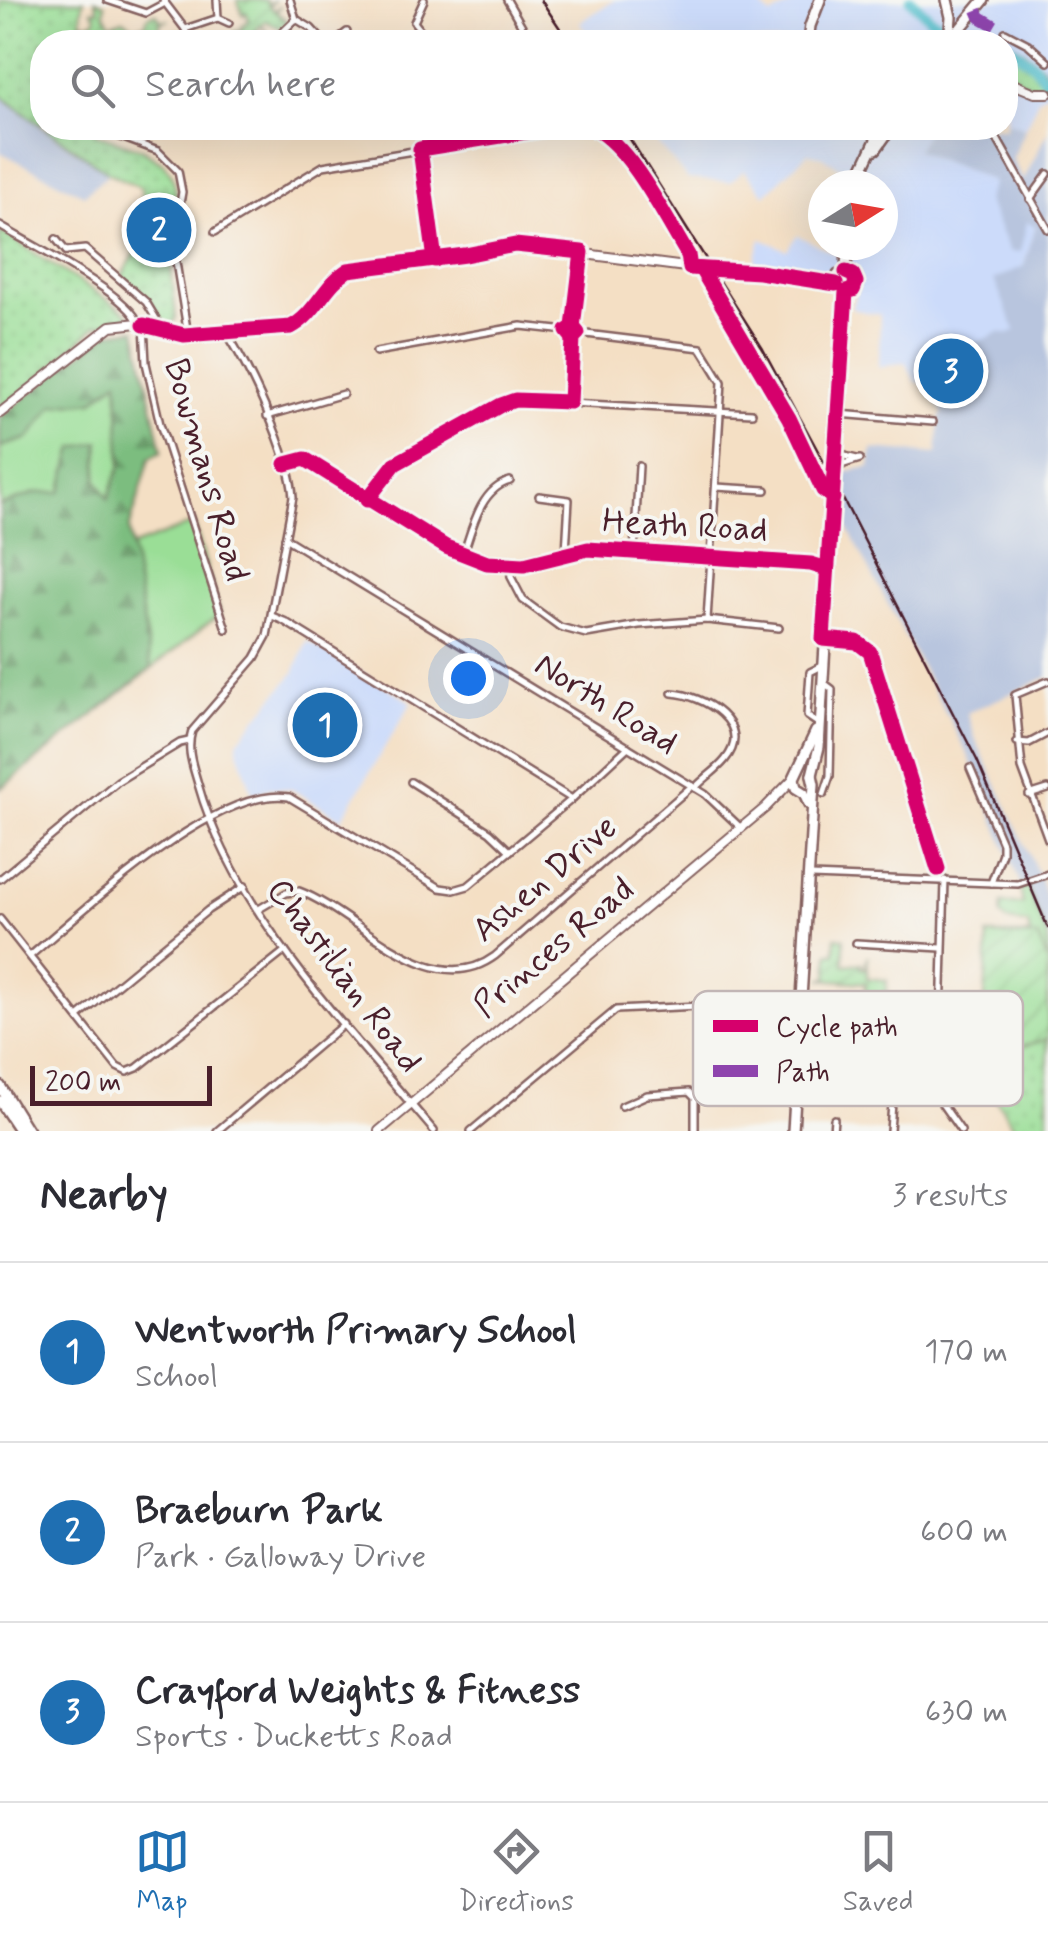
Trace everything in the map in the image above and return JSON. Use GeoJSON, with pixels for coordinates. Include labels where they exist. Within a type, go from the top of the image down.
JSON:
{"type":"FeatureCollection","features":[{"type":"Feature","properties":{"kind":"main road"},"geometry":{"type":"LineString","coordinates":[[810,30],[820,0]]}},
{"type":"Feature","properties":{"kind":"main road"},"geometry":{"type":"LineString","coordinates":[[948,0],[958,16],[977,10]]}},
{"type":"Feature","properties":{"kind":"main road"},"geometry":{"type":"LineString","coordinates":[[948,0],[950,30]]}},
{"type":"Feature","properties":{"kind":"main road"},"geometry":{"type":"LineString","coordinates":[[960,30],[984,0]]}},
{"type":"Feature","properties":{"kind":"main road"},"geometry":{"type":"LineString","coordinates":[[868,158],[873,140]]}},
{"type":"Feature","properties":{"kind":"main road"},"geometry":{"type":"LineString","coordinates":[[862,170],[882,140]]}},
{"type":"Feature","properties":{"kind":"main road"},"geometry":{"type":"LineString","coordinates":[[846,260],[846,272]]}},
{"type":"Feature","properties":{"kind":"main road"},"geometry":{"type":"LineString","coordinates":[[846,272],[854,275],[856,282],[853,290],[846,292],[836,284],[838,276],[846,272]]}},
{"type":"Feature","properties":{"kind":"main road"},"geometry":{"type":"LineString","coordinates":[[802,991],[846,292]]}},
{"type":"Feature","properties":{"kind":"main road"},"geometry":{"type":"LineString","coordinates":[[811,809],[796,776],[819,724]]}},
{"type":"Feature","properties":{"kind":"main road"},"geometry":{"type":"LineString","coordinates":[[796,776],[806,772],[813,780]]}},
{"type":"Feature","properties":{"kind":"main road"},"geometry":{"type":"LineString","coordinates":[[802,792],[813,780]]}},
{"type":"Feature","properties":{"kind":"main road"},"geometry":{"type":"LineString","coordinates":[[1,1088],[28,1131]]}},
{"type":"Feature","properties":{"kind":"main road"},"geometry":{"type":"LineString","coordinates":[[0,1101],[20,1131]]}},
{"type":"Feature","properties":{"kind":"main road"},"geometry":{"type":"LineString","coordinates":[[793,1131],[795,1106]]}},
{"type":"Feature","properties":{"kind":"street"},"geometry":{"type":"LineString","coordinates":[[217,0],[218,18]]}},
{"type":"Feature","properties":{"kind":"street"},"geometry":{"type":"LineString","coordinates":[[290,0],[296,19],[313,30]]}},
{"type":"Feature","properties":{"kind":"street"},"geometry":{"type":"LineString","coordinates":[[420,30],[414,22],[424,0]]}},
{"type":"Feature","properties":{"kind":"street"},"geometry":{"type":"LineString","coordinates":[[507,0],[524,30]]}},
{"type":"Feature","properties":{"kind":"street"},"geometry":{"type":"LineString","coordinates":[[108,3],[146,13],[164,2],[185,29],[218,18],[229,23]]}},
{"type":"Feature","properties":{"kind":"street"},"geometry":{"type":"LineString","coordinates":[[285,30],[296,19]]}},
{"type":"Feature","properties":{"kind":"street"},"geometry":{"type":"LineString","coordinates":[[1018,39],[1048,62]]}},
{"type":"Feature","properties":{"kind":"street"},"geometry":{"type":"LineString","coordinates":[[1018,85],[1045,93]]}},
{"type":"Feature","properties":{"kind":"street"},"geometry":{"type":"LineString","coordinates":[[130,140],[158,150],[180,175],[182,196],[173,244],[188,335]]}},
{"type":"Feature","properties":{"kind":"street"},"geometry":{"type":"LineString","coordinates":[[215,232],[323,166],[472,140]]}},
{"type":"Feature","properties":{"kind":"street"},"geometry":{"type":"LineString","coordinates":[[613,140],[688,255],[690,268]]}},
{"type":"Feature","properties":{"kind":"street"},"geometry":{"type":"LineString","coordinates":[[998,140],[1048,229]]}},
{"type":"Feature","properties":{"kind":"street"},"geometry":{"type":"LineString","coordinates":[[420,148],[436,260]]}},
{"type":"Feature","properties":{"kind":"street"},"geometry":{"type":"LineString","coordinates":[[1030,199],[1048,174]]}},
{"type":"Feature","properties":{"kind":"street"},"geometry":{"type":"LineString","coordinates":[[0,226],[111,295],[141,324]]}},
{"type":"Feature","properties":{"kind":"street"},"geometry":{"type":"LineString","coordinates":[[56,239],[66,250]]}},
{"type":"Feature","properties":{"kind":"street"},"geometry":{"type":"LineString","coordinates":[[0,413],[103,330],[118,324],[141,324],[188,335],[297,324],[334,280],[348,270],[436,260],[515,245],[836,284]]}},
{"type":"Feature","properties":{"kind":"street"},"geometry":{"type":"LineString","coordinates":[[66,250],[85,249],[146,302],[161,330]]}},
{"type":"Feature","properties":{"kind":"street"},"geometry":{"type":"LineString","coordinates":[[61,262],[66,250]]}},
{"type":"Feature","properties":{"kind":"street"},"geometry":{"type":"LineString","coordinates":[[570,402],[582,252]]}},
{"type":"Feature","properties":{"kind":"street","name":"Bowmans Road"},"geometry":{"type":"LineString","coordinates":[[141,324],[160,424],[226,629]]}},
{"type":"Feature","properties":{"kind":"street"},"geometry":{"type":"LineString","coordinates":[[376,352],[521,326],[701,348],[722,382],[707,620]]}},
{"type":"Feature","properties":{"kind":"street"},"geometry":{"type":"LineString","coordinates":[[0,880],[118,781],[189,741],[194,728],[262,648],[286,538],[292,479],[240,354],[226,332]]}},
{"type":"Feature","properties":{"kind":"street"},"geometry":{"type":"LineString","coordinates":[[266,416],[343,394]]}},
{"type":"Feature","properties":{"kind":"street"},"geometry":{"type":"LineString","coordinates":[[368,500],[394,464],[516,400],[752,413]]}},
{"type":"Feature","properties":{"kind":"street"},"geometry":{"type":"LineString","coordinates":[[840,414],[933,422]]}},
{"type":"Feature","properties":{"kind":"street"},"geometry":{"type":"LineString","coordinates":[[835,472],[860,459],[849,458],[837,447]]}},
{"type":"Feature","properties":{"kind":"street"},"geometry":{"type":"LineString","coordinates":[[807,459],[823,490],[834,495]]}},
{"type":"Feature","properties":{"kind":"street","name":"Heath Road"},"geometry":{"type":"LineString","coordinates":[[286,464],[305,460],[463,555],[510,566],[588,549],[828,564]]}},
{"type":"Feature","properties":{"kind":"street"},"geometry":{"type":"LineString","coordinates":[[634,552],[639,466]]}},
{"type":"Feature","properties":{"kind":"street"},"geometry":{"type":"LineString","coordinates":[[463,555],[484,501],[498,485],[510,481]]}},
{"type":"Feature","properties":{"kind":"street"},"geometry":{"type":"LineString","coordinates":[[716,487],[766,490]]}},
{"type":"Feature","properties":{"kind":"street"},"geometry":{"type":"LineString","coordinates":[[540,496],[568,500],[566,552]]}},
{"type":"Feature","properties":{"kind":"street","name":"North Road"},"geometry":{"type":"LineString","coordinates":[[286,538],[694,787],[718,803],[740,828]]}},
{"type":"Feature","properties":{"kind":"street"},"geometry":{"type":"LineString","coordinates":[[510,566],[523,600],[560,627],[586,634],[626,626],[707,620],[779,628]]}},
{"type":"Feature","properties":{"kind":"street"},"geometry":{"type":"LineString","coordinates":[[271,616],[572,800]]}},
{"type":"Feature","properties":{"kind":"street"},"geometry":{"type":"LineString","coordinates":[[824,639],[857,642],[870,652],[943,880],[941,991]]}},
{"type":"Feature","properties":{"kind":"street"},"geometry":{"type":"LineString","coordinates":[[819,724],[808,716],[810,672],[822,666]]}},
{"type":"Feature","properties":{"kind":"street"},"geometry":{"type":"LineString","coordinates":[[1048,681],[1015,695],[1018,742],[1030,795],[1048,839]]}},
{"type":"Feature","properties":{"kind":"street"},"geometry":{"type":"LineString","coordinates":[[821,683],[832,689],[830,776],[824,794]]}},
{"type":"Feature","properties":{"kind":"street"},"geometry":{"type":"LineString","coordinates":[[672,693],[688,694],[721,712],[734,736],[726,760],[694,787]]}},
{"type":"Feature","properties":{"kind":"street"},"geometry":{"type":"LineString","coordinates":[[1018,742],[1029,742],[1048,733]]}},
{"type":"Feature","properties":{"kind":"street","name":"Chastilian Road"},"geometry":{"type":"LineString","coordinates":[[189,741],[209,820],[285,951],[434,1131]]}},
{"type":"Feature","properties":{"kind":"street"},"geometry":{"type":"LineString","coordinates":[[30,956],[152,855],[209,820],[270,794],[289,798],[440,888],[468,886],[572,800],[628,747]]}},
{"type":"Feature","properties":{"kind":"street"},"geometry":{"type":"LineString","coordinates":[[819,747],[832,748]]}},
{"type":"Feature","properties":{"kind":"street"},"geometry":{"type":"LineString","coordinates":[[970,768],[1002,843],[991,883]]}},
{"type":"Feature","properties":{"kind":"street","name":"Princes Road"},"geometry":{"type":"LineString","coordinates":[[379,1131],[765,808],[796,776]]}},
{"type":"Feature","properties":{"kind":"street"},"geometry":{"type":"LineString","coordinates":[[411,782],[490,832],[510,851]]}},
{"type":"Feature","properties":{"kind":"street","name":"Ashen Drive"},"geometry":{"type":"LineString","coordinates":[[259,909],[286,892],[298,891],[421,963],[445,970],[468,970],[495,956],[694,787]]}},
{"type":"Feature","properties":{"kind":"street"},"geometry":{"type":"LineString","coordinates":[[1030,795],[1048,788]]}},
{"type":"Feature","properties":{"kind":"street","name":"Princes Road"},"geometry":{"type":"LineString","coordinates":[[765,808],[802,792]]}},
{"type":"Feature","properties":{"kind":"street"},"geometry":{"type":"LineString","coordinates":[[808,876],[1018,884],[1048,874]]}},
{"type":"Feature","properties":{"kind":"street"},"geometry":{"type":"LineString","coordinates":[[78,1016],[208,910],[245,886]]}},
{"type":"Feature","properties":{"kind":"street"},"geometry":{"type":"LineString","coordinates":[[0,920],[117,1067],[127,1072],[285,951]]}},
{"type":"Feature","properties":{"kind":"street"},"geometry":{"type":"LineString","coordinates":[[856,943],[942,948]]}},
{"type":"Feature","properties":{"kind":"street"},"geometry":{"type":"LineString","coordinates":[[471,1131],[616,1010],[693,1006]]}},
{"type":"Feature","properties":{"kind":"street"},"geometry":{"type":"LineString","coordinates":[[217,1131],[344,1024]]}},
{"type":"Feature","properties":{"kind":"street"},"geometry":{"type":"LineString","coordinates":[[622,1106],[647,1095],[689,1092],[693,1096]]}},
{"type":"Feature","properties":{"kind":"street"},"geometry":{"type":"LineString","coordinates":[[890,1131],[892,1106]]}},
{"type":"Feature","properties":{"kind":"street"},"geometry":{"type":"LineString","coordinates":[[943,1106],[961,1131]]}},
{"type":"Feature","properties":{"kind":"street"},"geometry":{"type":"LineString","coordinates":[[833,1131],[834,1119]]}},
{"type":"Feature","properties":{"kind":"shaded area"},"geometry":{"type":"Polygon","coordinates":[[[615,0],[756,0],[771,16],[800,0],[1048,0],[1048,91],[1038,99],[1025,128],[1018,125],[1018,30],[585,30],[580,22],[615,0]]]}},
{"type":"Feature","properties":{"kind":"shaded area"},"geometry":{"type":"Polygon","coordinates":[[[0,95],[30,119],[30,140],[60,140],[109,173],[84,195],[0,152],[0,95]]]}},
{"type":"Feature","properties":{"kind":"shaded area"},"geometry":{"type":"Polygon","coordinates":[[[1018,125],[1025,128],[1012,158],[1023,181],[1048,131],[1048,677],[967,713],[1048,903],[1048,964],[969,757],[837,508],[842,472],[870,467],[872,449],[937,454],[943,412],[923,384],[928,380],[931,363],[1000,332],[1016,331],[994,280],[1024,266],[1036,226],[1027,222],[1020,252],[1010,252],[986,200],[993,181],[916,150],[922,140],[1018,140],[1018,125]]]}},
{"type":"Feature","properties":{"kind":"shaded area"},"geometry":{"type":"Polygon","coordinates":[[[654,140],[922,140],[916,150],[993,181],[1027,221],[1036,226],[1024,266],[1017,332],[931,363],[929,380],[923,384],[915,381],[905,362],[879,368],[880,315],[851,309],[860,282],[754,263],[761,239],[787,250],[797,235],[808,240],[808,260],[898,260],[898,170],[844,170],[808,153],[765,195],[744,170],[730,182],[688,179],[654,140]]]}},
{"type":"Feature","properties":{"kind":"shaded area"},"geometry":{"type":"Polygon","coordinates":[[[307,641],[412,702],[342,819],[291,789],[270,788],[253,795],[238,750],[238,741],[294,673],[307,641]]]}},
{"type":"Feature","properties":{"kind":"green space"},"geometry":{"type":"Polygon","coordinates":[[[0,0],[84,0],[81,13],[84,30],[30,30],[30,117],[0,95],[0,0]]]}},
{"type":"Feature","properties":{"kind":"green space"},"geometry":{"type":"Polygon","coordinates":[[[95,0],[105,4],[104,13],[111,25],[123,20],[135,27],[145,25],[148,17],[156,13],[161,21],[169,20],[159,23],[160,30],[112,30],[109,26],[87,30],[81,21],[95,21],[92,10],[98,10],[95,0]]]}},
{"type":"Feature","properties":{"kind":"green space"},"geometry":{"type":"Polygon","coordinates":[[[237,0],[265,0],[268,4],[275,0],[269,6],[274,11],[281,6],[276,12],[287,21],[280,28],[266,21],[261,24],[266,30],[260,25],[258,30],[241,30],[249,20],[246,12],[243,15],[237,0]]]}},
{"type":"Feature","properties":{"kind":"green space"},"geometry":{"type":"Polygon","coordinates":[[[1018,48],[1048,72],[1048,88],[1018,80],[1018,48]]]}},
{"type":"Feature","properties":{"kind":"green space"},"geometry":{"type":"Polygon","coordinates":[[[62,140],[114,140],[141,149],[164,164],[172,175],[176,190],[168,236],[176,318],[172,324],[163,324],[151,302],[121,277],[152,225],[140,187],[109,173],[62,140]]]}},
{"type":"Feature","properties":{"kind":"green space"},"geometry":{"type":"Polygon","coordinates":[[[0,231],[128,313],[129,319],[96,326],[0,409],[0,231]]]}},
{"type":"Feature","properties":{"kind":"green space"},"geometry":{"type":"Polygon","coordinates":[[[136,329],[162,451],[150,458],[129,530],[151,669],[0,789],[0,506],[35,493],[61,492],[74,448],[99,442],[97,480],[108,499],[121,465],[118,380],[93,401],[54,405],[29,438],[0,447],[0,417],[108,333],[136,329]]]}},
{"type":"Feature","properties":{"kind":"green space"},"geometry":{"type":"Polygon","coordinates":[[[118,379],[121,465],[108,501],[97,480],[99,443],[74,448],[61,492],[35,493],[0,506],[0,447],[29,438],[53,405],[93,401],[118,379]]]}},
{"type":"Feature","properties":{"kind":"green space"},"geometry":{"type":"Polygon","coordinates":[[[194,523],[220,614],[151,669],[131,547],[194,523]]]}},
{"type":"Feature","properties":{"kind":"green space"},"geometry":{"type":"Polygon","coordinates":[[[1026,884],[1048,939],[1048,966],[988,939],[987,935],[1030,935],[1028,924],[1007,921],[1001,916],[1002,904],[1023,904],[1020,888],[1026,884]]]}},
{"type":"Feature","properties":{"kind":"green space"},"geometry":{"type":"Polygon","coordinates":[[[988,935],[1039,937],[1048,964],[1048,1039],[1023,1046],[1023,991],[985,991],[988,935]]]}},
{"type":"Feature","properties":{"kind":"green space"},"geometry":{"type":"Polygon","coordinates":[[[836,937],[844,938],[844,965],[862,963],[861,968],[865,969],[868,955],[867,978],[887,980],[886,991],[865,991],[866,983],[821,979],[828,978],[829,953],[835,953],[836,937]]]}},
{"type":"Feature","properties":{"kind":"green space"},"geometry":{"type":"Polygon","coordinates":[[[1048,1039],[1048,1131],[1017,1131],[1001,1106],[1023,1106],[1023,1046],[1048,1039]]]}},
{"type":"Feature","properties":{"kind":"waterway"},"geometry":{"type":"LineString","coordinates":[[911,0],[942,24]]}},
{"type":"Feature","properties":{"kind":"waterway"},"geometry":{"type":"LineString","coordinates":[[1018,53],[1048,83]]}},
{"type":"Feature","properties":{"kind":"railway"},"geometry":{"type":"LineString","coordinates":[[541,0],[561,30]]}},
{"type":"Feature","properties":{"kind":"railway"},"geometry":{"type":"LineString","coordinates":[[631,140],[763,349],[825,464],[977,760],[1048,928]]}},
{"type":"Feature","properties":{"kind":"marked path"},"geometry":{"type":"LineString","coordinates":[[977,10],[980,17],[1002,30]]}},
{"type":"Feature","properties":{"kind":"cycle path"},"geometry":{"type":"LineString","coordinates":[[435,260],[420,149],[476,140]]}},
{"type":"Feature","properties":{"kind":"cycle path"},"geometry":{"type":"LineString","coordinates":[[610,140],[647,185],[688,255],[690,268],[759,272],[836,284]]}},
{"type":"Feature","properties":{"kind":"cycle path"},"geometry":{"type":"LineString","coordinates":[[144,325],[184,335],[291,327],[348,270],[515,245],[582,252],[573,327],[567,331],[573,338]]}},
{"type":"Feature","properties":{"kind":"cycle path"},"geometry":{"type":"LineString","coordinates":[[701,269],[789,418],[823,490],[833,498]]}},
{"type":"Feature","properties":{"kind":"cycle path"},"geometry":{"type":"LineString","coordinates":[[846,272],[856,282],[853,290],[846,292],[823,639],[857,642],[870,652],[938,869]]}},
{"type":"Feature","properties":{"kind":"cycle path"},"geometry":{"type":"LineString","coordinates":[[367,500],[395,464],[501,405],[515,400],[570,402],[573,338],[578,333],[573,327]]}},
{"type":"Feature","properties":{"kind":"cycle path"},"geometry":{"type":"LineString","coordinates":[[286,464],[305,459],[446,547],[487,563],[524,565],[588,549],[811,564],[827,569]]}},
{"type":"Feature","properties":{"kind":"place","name":"Braeburn Park"},"geometry":{"type":"Point","coordinates":[159,230]}},
{"type":"Feature","properties":{"kind":"place","name":"Crayford Weights & Fitness"},"geometry":{"type":"Point","coordinates":[951,371]}},
{"type":"Feature","properties":{"kind":"place","name":"Wentworth Primary School"},"geometry":{"type":"Point","coordinates":[325,725]}}]}
